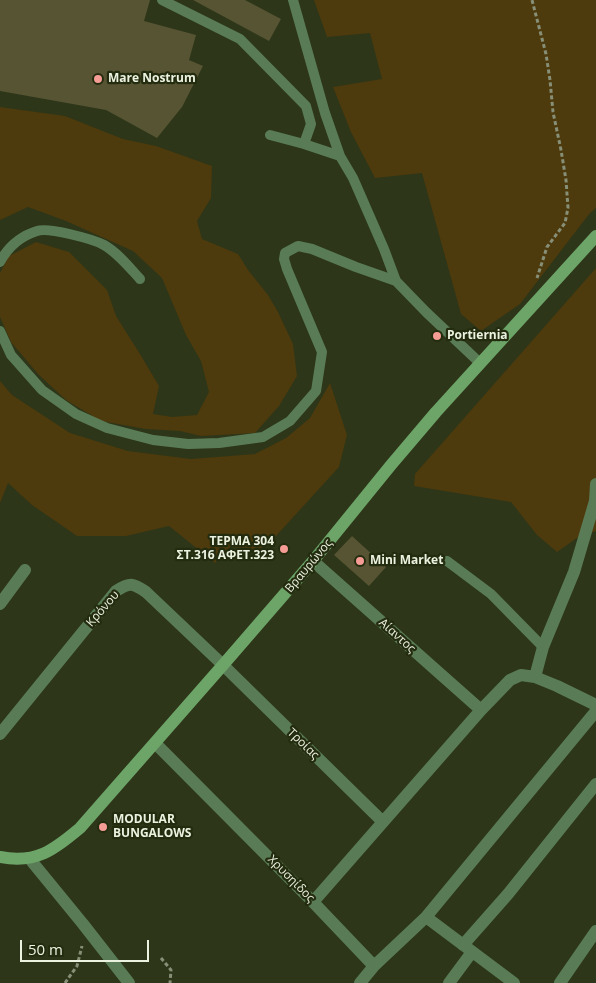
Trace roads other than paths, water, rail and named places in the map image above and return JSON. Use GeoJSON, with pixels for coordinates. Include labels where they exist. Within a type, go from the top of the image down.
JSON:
{"type":"FeatureCollection","features":[{"type":"Feature","properties":{"kind":"main road","name":"Βραυρώνος"},"geometry":{"type":"LineString","coordinates":[[0,857],[30,858],[40,855],[60,845],[80,828],[313,561],[391,465],[480,363],[596,236]]}},
{"type":"Feature","properties":{"kind":"street"},"geometry":{"type":"LineString","coordinates":[[534,677],[543,647],[574,572],[595,501],[596,484]]}},
{"type":"Feature","properties":{"kind":"street","name":"Αίαντος"},"geometry":{"type":"LineString","coordinates":[[313,561],[481,710]]}},
{"type":"Feature","properties":{"kind":"street"},"geometry":{"type":"LineString","coordinates":[[0,604],[25,570]]}},
{"type":"Feature","properties":{"kind":"street","name":"Κρόνου"},"geometry":{"type":"LineString","coordinates":[[0,734],[116,591],[125,585],[135,585],[146,592],[223,666]]}},
{"type":"Feature","properties":{"kind":"street","name":"Τροίας"},"geometry":{"type":"LineString","coordinates":[[223,666],[383,822]]}},
{"type":"Feature","properties":{"kind":"street"},"geometry":{"type":"LineString","coordinates":[[313,902],[481,710],[510,680],[521,675],[534,677],[596,705]]}},
{"type":"Feature","properties":{"kind":"street"},"geometry":{"type":"LineString","coordinates":[[360,983],[374,966],[426,917],[596,711]]}},
{"type":"Feature","properties":{"kind":"street","name":"Χρυσηίδος"},"geometry":{"type":"LineString","coordinates":[[155,743],[374,966]]}},
{"type":"Feature","properties":{"kind":"street"},"geometry":{"type":"LineString","coordinates":[[449,983],[468,948],[508,894],[596,784]]}},
{"type":"Feature","properties":{"kind":"street"},"geometry":{"type":"LineString","coordinates":[[30,858],[129,983]]}},
{"type":"Feature","properties":{"kind":"street"},"geometry":{"type":"LineString","coordinates":[[426,917],[514,983]]}},
{"type":"Feature","properties":{"kind":"street"},"geometry":{"type":"LineString","coordinates":[[560,983],[596,931]]}},
{"type":"Feature","properties":{"kind":"lane"},"geometry":{"type":"LineString","coordinates":[[162,0],[240,40],[306,106],[311,124],[304,144]]}},
{"type":"Feature","properties":{"kind":"lane"},"geometry":{"type":"LineString","coordinates":[[292,0],[325,113],[340,156],[353,178],[396,281],[480,363]]}},
{"type":"Feature","properties":{"kind":"lane"},"geometry":{"type":"LineString","coordinates":[[270,135],[340,156]]}},
{"type":"Feature","properties":{"kind":"lane"},"geometry":{"type":"LineString","coordinates":[[0,262],[5,253],[18,240],[39,230],[74,234],[102,244],[118,255],[140,279]]}},
{"type":"Feature","properties":{"kind":"lane"},"geometry":{"type":"LineString","coordinates":[[0,331],[11,355],[42,390],[76,414],[107,428],[153,440],[188,444],[219,443],[263,437],[290,421],[316,391],[322,352],[284,259],[285,253],[298,246],[312,249],[396,281]]}},
{"type":"Feature","properties":{"kind":"lane"},"geometry":{"type":"LineString","coordinates":[[447,562],[491,594],[543,647]]}},
{"type":"Feature","properties":{"kind":"place","name":"Mare Nostrum"},"geometry":{"type":"Point","coordinates":[98,79]}},
{"type":"Feature","properties":{"kind":"place","name":"Portiernia"},"geometry":{"type":"Point","coordinates":[437,336]}},
{"type":"Feature","properties":{"kind":"place","name":"ΤΕΡΜΑ 304 ΣΤ.316 ΑΦΕΤ.323"},"geometry":{"type":"Point","coordinates":[284,549]}},
{"type":"Feature","properties":{"kind":"place","name":"Mini Market"},"geometry":{"type":"Point","coordinates":[360,561]}},
{"type":"Feature","properties":{"kind":"place","name":"MODULAR BUNGALOWS"},"geometry":{"type":"Point","coordinates":[103,827]}}]}
